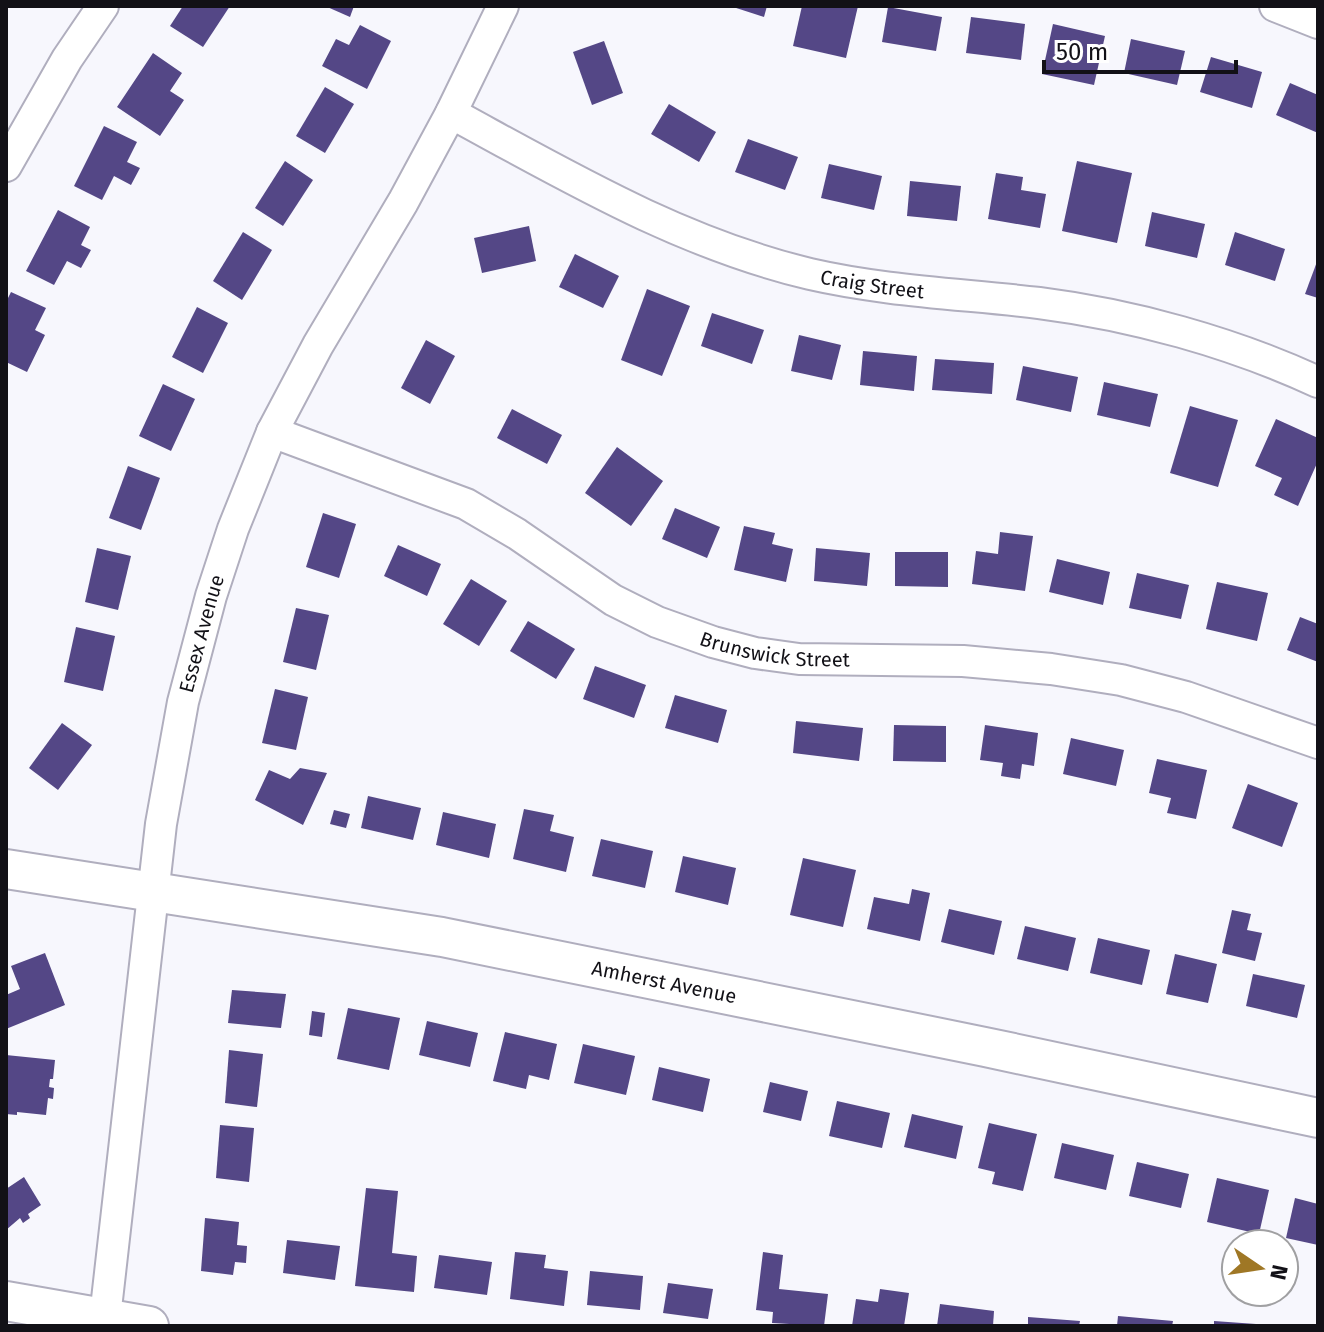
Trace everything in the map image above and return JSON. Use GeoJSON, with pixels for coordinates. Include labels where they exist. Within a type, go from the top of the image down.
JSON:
{"type":"FeatureCollection","features":[{"type":"Feature","properties":{"kind":"main road","name":"Amherst Avenue"},"geometry":{"type":"LineString","coordinates":[[6,869],[442,937],[1318,1118]]}},
{"type":"Feature","properties":{"kind":"main road"},"geometry":{"type":"LineString","coordinates":[[6,1301],[104,1323],[149,1326]]}},
{"type":"Feature","properties":{"kind":"street"},"geometry":{"type":"LineString","coordinates":[[6,166],[67,59],[103,6]]}},
{"type":"Feature","properties":{"kind":"street","name":"Essex Avenue"},"geometry":{"type":"LineString","coordinates":[[104,1323],[161,824],[183,702],[211,596],[233,529],[272,432],[318,345],[403,202],[503,6]]}},
{"type":"Feature","properties":{"kind":"street"},"geometry":{"type":"LineString","coordinates":[[1275,6],[1318,23]]}},
{"type":"Feature","properties":{"kind":"street","name":"Craig Street"},"geometry":{"type":"LineString","coordinates":[[451,113],[619,205],[692,237],[764,262],[860,283],[1041,303],[1093,312],[1217,344],[1318,382]]}},
{"type":"Feature","properties":{"kind":"street","name":"Brunswick Street"},"geometry":{"type":"LineString","coordinates":[[272,432],[466,504],[517,534],[613,600],[657,622],[713,642],[755,653],[799,659],[963,661],[1051,669],[1121,680],[1186,697],[1318,743]]}},
{"type":"Feature","properties":{"kind":"building"},"geometry":{"type":"Polygon","coordinates":[[[183,6],[230,6],[203,47],[170,26],[183,6]]]}},
{"type":"Feature","properties":{"kind":"building"},"geometry":{"type":"Polygon","coordinates":[[[325,6],[354,6],[350,17],[325,6]]]}},
{"type":"Feature","properties":{"kind":"building"},"geometry":{"type":"Polygon","coordinates":[[[730,6],[767,6],[764,17],[730,6]]]}},
{"type":"Feature","properties":{"kind":"building"},"geometry":{"type":"Polygon","coordinates":[[[802,6],[858,6],[846,58],[793,46],[802,6]]]}},
{"type":"Feature","properties":{"kind":"building"},"geometry":{"type":"Polygon","coordinates":[[[888,7],[942,17],[936,51],[882,42],[888,7]]]}},
{"type":"Feature","properties":{"kind":"building"},"geometry":{"type":"Polygon","coordinates":[[[971,17],[1025,24],[1021,60],[966,53],[971,17]]]}},
{"type":"Feature","properties":{"kind":"building"},"geometry":{"type":"Polygon","coordinates":[[[1053,24],[1105,36],[1094,85],[1042,74],[1053,24]]]}},
{"type":"Feature","properties":{"kind":"building"},"geometry":{"type":"Polygon","coordinates":[[[360,25],[391,41],[367,89],[322,66],[336,39],[349,45],[360,25]]]}},
{"type":"Feature","properties":{"kind":"building"},"geometry":{"type":"Polygon","coordinates":[[[1131,39],[1185,51],[1177,85],[1124,73],[1131,39]]]}},
{"type":"Feature","properties":{"kind":"building"},"geometry":{"type":"Polygon","coordinates":[[[604,41],[623,93],[592,105],[573,52],[604,41]]]}},
{"type":"Feature","properties":{"kind":"building"},"geometry":{"type":"Polygon","coordinates":[[[153,53],[182,73],[170,91],[184,100],[160,136],[117,107],[153,53]]]}},
{"type":"Feature","properties":{"kind":"building"},"geometry":{"type":"Polygon","coordinates":[[[1211,57],[1262,72],[1252,108],[1200,92],[1211,57]]]}},
{"type":"Feature","properties":{"kind":"building"},"geometry":{"type":"Polygon","coordinates":[[[1290,83],[1318,95],[1318,133],[1276,115],[1290,83]]]}},
{"type":"Feature","properties":{"kind":"building"},"geometry":{"type":"Polygon","coordinates":[[[325,87],[354,104],[325,153],[296,136],[325,87]]]}},
{"type":"Feature","properties":{"kind":"building"},"geometry":{"type":"Polygon","coordinates":[[[669,104],[716,132],[699,162],[651,134],[669,104]]]}},
{"type":"Feature","properties":{"kind":"building"},"geometry":{"type":"Polygon","coordinates":[[[104,126],[137,142],[127,162],[140,168],[131,185],[114,176],[102,200],[74,186],[104,126]]]}},
{"type":"Feature","properties":{"kind":"building"},"geometry":{"type":"Polygon","coordinates":[[[748,139],[798,157],[785,190],[735,172],[748,139]]]}},
{"type":"Feature","properties":{"kind":"building"},"geometry":{"type":"Polygon","coordinates":[[[285,161],[313,180],[283,226],[255,208],[285,161]]]}},
{"type":"Feature","properties":{"kind":"building"},"geometry":{"type":"Polygon","coordinates":[[[1077,161],[1132,173],[1117,243],[1062,231],[1077,161]]]}},
{"type":"Feature","properties":{"kind":"building"},"geometry":{"type":"Polygon","coordinates":[[[829,164],[882,176],[874,210],[821,198],[829,164]]]}},
{"type":"Feature","properties":{"kind":"building"},"geometry":{"type":"Polygon","coordinates":[[[996,173],[1023,177],[1021,190],[1046,194],[1040,228],[988,219],[996,173]]]}},
{"type":"Feature","properties":{"kind":"building"},"geometry":{"type":"Polygon","coordinates":[[[910,181],[961,186],[957,221],[907,216],[910,181]]]}},
{"type":"Feature","properties":{"kind":"building"},"geometry":{"type":"Polygon","coordinates":[[[58,210],[90,227],[81,245],[91,250],[81,268],[67,261],[54,285],[26,271],[58,210]]]}},
{"type":"Feature","properties":{"kind":"building"},"geometry":{"type":"Polygon","coordinates":[[[1152,212],[1205,224],[1197,258],[1145,246],[1152,212]]]}},
{"type":"Feature","properties":{"kind":"building"},"geometry":{"type":"Polygon","coordinates":[[[529,226],[536,261],[482,273],[474,238],[529,226]]]}},
{"type":"Feature","properties":{"kind":"building"},"geometry":{"type":"Polygon","coordinates":[[[243,232],[272,250],[242,300],[213,281],[243,232]]]}},
{"type":"Feature","properties":{"kind":"building"},"geometry":{"type":"Polygon","coordinates":[[[1235,232],[1285,249],[1275,281],[1225,265],[1235,232]]]}},
{"type":"Feature","properties":{"kind":"building"},"geometry":{"type":"Polygon","coordinates":[[[575,254],[619,276],[603,308],[559,287],[575,254]]]}},
{"type":"Feature","properties":{"kind":"building"},"geometry":{"type":"Polygon","coordinates":[[[1318,259],[1318,298],[1305,294],[1318,259]]]}},
{"type":"Feature","properties":{"kind":"building"},"geometry":{"type":"Polygon","coordinates":[[[647,289],[690,306],[662,376],[621,360],[647,289]]]}},
{"type":"Feature","properties":{"kind":"building"},"geometry":{"type":"Polygon","coordinates":[[[11,292],[46,308],[35,330],[45,335],[27,372],[6,362],[6,302],[11,292]]]}},
{"type":"Feature","properties":{"kind":"building"},"geometry":{"type":"Polygon","coordinates":[[[197,307],[228,323],[203,373],[172,357],[197,307]]]}},
{"type":"Feature","properties":{"kind":"building"},"geometry":{"type":"Polygon","coordinates":[[[712,313],[764,330],[752,364],[701,346],[712,313]]]}},
{"type":"Feature","properties":{"kind":"building"},"geometry":{"type":"Polygon","coordinates":[[[799,335],[841,345],[832,380],[791,371],[799,335]]]}},
{"type":"Feature","properties":{"kind":"building"},"geometry":{"type":"Polygon","coordinates":[[[426,340],[455,356],[430,404],[401,388],[426,340]]]}},
{"type":"Feature","properties":{"kind":"building"},"geometry":{"type":"Polygon","coordinates":[[[863,351],[917,356],[914,391],[860,385],[863,351]]]}},
{"type":"Feature","properties":{"kind":"building"},"geometry":{"type":"Polygon","coordinates":[[[935,359],[994,363],[992,394],[932,390],[935,359]]]}},
{"type":"Feature","properties":{"kind":"building"},"geometry":{"type":"Polygon","coordinates":[[[1023,366],[1078,377],[1071,412],[1016,400],[1023,366]]]}},
{"type":"Feature","properties":{"kind":"building"},"geometry":{"type":"Polygon","coordinates":[[[1104,382],[1158,394],[1150,427],[1097,415],[1104,382]]]}},
{"type":"Feature","properties":{"kind":"building"},"geometry":{"type":"Polygon","coordinates":[[[163,384],[195,399],[171,451],[139,436],[163,384]]]}},
{"type":"Feature","properties":{"kind":"building"},"geometry":{"type":"Polygon","coordinates":[[[1190,406],[1238,420],[1218,487],[1170,473],[1190,406]]]}},
{"type":"Feature","properties":{"kind":"building"},"geometry":{"type":"Polygon","coordinates":[[[512,409],[562,435],[547,464],[497,438],[512,409]]]}},
{"type":"Feature","properties":{"kind":"building"},"geometry":{"type":"Polygon","coordinates":[[[1276,419],[1318,438],[1318,461],[1298,506],[1274,495],[1282,478],[1255,466],[1276,419]]]}},
{"type":"Feature","properties":{"kind":"building"},"geometry":{"type":"Polygon","coordinates":[[[617,447],[663,481],[631,526],[585,493],[617,447]]]}},
{"type":"Feature","properties":{"kind":"building"},"geometry":{"type":"Polygon","coordinates":[[[128,466],[160,478],[141,530],[109,518],[128,466]]]}},
{"type":"Feature","properties":{"kind":"building"},"geometry":{"type":"Polygon","coordinates":[[[675,508],[720,527],[707,558],[662,539],[675,508]]]}},
{"type":"Feature","properties":{"kind":"building"},"geometry":{"type":"Polygon","coordinates":[[[323,513],[356,524],[339,578],[306,567],[323,513]]]}},
{"type":"Feature","properties":{"kind":"building"},"geometry":{"type":"Polygon","coordinates":[[[744,526],[775,533],[772,544],[793,549],[786,582],[734,570],[744,526]]]}},
{"type":"Feature","properties":{"kind":"building"},"geometry":{"type":"Polygon","coordinates":[[[1000,532],[1033,536],[1025,591],[972,584],[976,551],[998,554],[1000,532]]]}},
{"type":"Feature","properties":{"kind":"building"},"geometry":{"type":"Polygon","coordinates":[[[398,545],[441,564],[427,596],[384,576],[398,545]]]}},
{"type":"Feature","properties":{"kind":"building"},"geometry":{"type":"Polygon","coordinates":[[[97,548],[131,556],[118,610],[85,602],[97,548]]]}},
{"type":"Feature","properties":{"kind":"building"},"geometry":{"type":"Polygon","coordinates":[[[816,548],[870,553],[867,586],[814,581],[816,548]]]}},
{"type":"Feature","properties":{"kind":"building"},"geometry":{"type":"Polygon","coordinates":[[[895,552],[948,552],[948,587],[895,586],[895,552]]]}},
{"type":"Feature","properties":{"kind":"building"},"geometry":{"type":"Polygon","coordinates":[[[1057,559],[1110,572],[1103,605],[1049,592],[1057,559]]]}},
{"type":"Feature","properties":{"kind":"building"},"geometry":{"type":"Polygon","coordinates":[[[1137,573],[1189,585],[1181,619],[1129,608],[1137,573]]]}},
{"type":"Feature","properties":{"kind":"building"},"geometry":{"type":"Polygon","coordinates":[[[471,579],[507,601],[479,646],[443,624],[471,579]]]}},
{"type":"Feature","properties":{"kind":"building"},"geometry":{"type":"Polygon","coordinates":[[[1217,582],[1268,593],[1257,641],[1206,629],[1217,582]]]}},
{"type":"Feature","properties":{"kind":"building"},"geometry":{"type":"Polygon","coordinates":[[[296,608],[329,615],[316,670],[283,662],[296,608]]]}},
{"type":"Feature","properties":{"kind":"building"},"geometry":{"type":"Polygon","coordinates":[[[1300,617],[1318,624],[1318,662],[1287,650],[1300,617]]]}},
{"type":"Feature","properties":{"kind":"building"},"geometry":{"type":"Polygon","coordinates":[[[528,621],[575,649],[556,679],[510,651],[528,621]]]}},
{"type":"Feature","properties":{"kind":"building"},"geometry":{"type":"Polygon","coordinates":[[[76,627],[115,636],[103,691],[64,682],[76,627]]]}},
{"type":"Feature","properties":{"kind":"building"},"geometry":{"type":"Polygon","coordinates":[[[595,666],[646,685],[634,718],[583,699],[595,666]]]}},
{"type":"Feature","properties":{"kind":"building"},"geometry":{"type":"Polygon","coordinates":[[[275,689],[308,697],[296,750],[262,743],[275,689]]]}},
{"type":"Feature","properties":{"kind":"building"},"geometry":{"type":"Polygon","coordinates":[[[675,695],[727,710],[718,743],[665,728],[675,695]]]}},
{"type":"Feature","properties":{"kind":"building"},"geometry":{"type":"Polygon","coordinates":[[[796,721],[863,728],[859,761],[793,753],[796,721]]]}},
{"type":"Feature","properties":{"kind":"building"},"geometry":{"type":"Polygon","coordinates":[[[62,723],[92,745],[58,790],[29,768],[62,723]]]}},
{"type":"Feature","properties":{"kind":"building"},"geometry":{"type":"Polygon","coordinates":[[[894,725],[946,726],[946,762],[893,761],[894,725]]]}},
{"type":"Feature","properties":{"kind":"building"},"geometry":{"type":"Polygon","coordinates":[[[985,725],[1038,733],[1034,766],[1022,764],[1020,779],[1001,776],[1003,763],[980,760],[985,725]]]}},
{"type":"Feature","properties":{"kind":"building"},"geometry":{"type":"Polygon","coordinates":[[[1071,738],[1124,750],[1116,786],[1063,774],[1071,738]]]}},
{"type":"Feature","properties":{"kind":"building"},"geometry":{"type":"Polygon","coordinates":[[[1157,759],[1207,770],[1196,819],[1167,813],[1171,798],[1149,793],[1157,759]]]}},
{"type":"Feature","properties":{"kind":"building"},"geometry":{"type":"Polygon","coordinates":[[[300,768],[327,773],[303,825],[255,800],[269,770],[290,779],[300,768]]]}},
{"type":"Feature","properties":{"kind":"building"},"geometry":{"type":"Polygon","coordinates":[[[1248,784],[1298,803],[1282,847],[1232,828],[1248,784]]]}},
{"type":"Feature","properties":{"kind":"building"},"geometry":{"type":"Polygon","coordinates":[[[368,796],[421,808],[413,840],[361,828],[368,796]]]}},
{"type":"Feature","properties":{"kind":"building"},"geometry":{"type":"Polygon","coordinates":[[[524,809],[554,815],[550,831],[574,837],[566,872],[513,859],[524,809]]]}},
{"type":"Feature","properties":{"kind":"building"},"geometry":{"type":"Polygon","coordinates":[[[334,810],[350,814],[346,828],[330,824],[334,810]]]}},
{"type":"Feature","properties":{"kind":"building"},"geometry":{"type":"Polygon","coordinates":[[[443,812],[496,824],[489,858],[436,845],[443,812]]]}},
{"type":"Feature","properties":{"kind":"building"},"geometry":{"type":"Polygon","coordinates":[[[601,839],[653,851],[645,888],[592,876],[601,839]]]}},
{"type":"Feature","properties":{"kind":"building"},"geometry":{"type":"Polygon","coordinates":[[[683,856],[736,868],[728,905],[675,892],[683,856]]]}},
{"type":"Feature","properties":{"kind":"building"},"geometry":{"type":"Polygon","coordinates":[[[803,858],[856,870],[843,927],[790,915],[803,858]]]}},
{"type":"Feature","properties":{"kind":"building"},"geometry":{"type":"Polygon","coordinates":[[[912,889],[930,893],[920,941],[867,929],[874,897],[909,904],[912,889]]]}},
{"type":"Feature","properties":{"kind":"building"},"geometry":{"type":"Polygon","coordinates":[[[949,909],[1002,921],[994,955],[941,942],[949,909]]]}},
{"type":"Feature","properties":{"kind":"building"},"geometry":{"type":"Polygon","coordinates":[[[1232,910],[1251,914],[1247,930],[1262,933],[1255,961],[1222,953],[1232,910]]]}},
{"type":"Feature","properties":{"kind":"building"},"geometry":{"type":"Polygon","coordinates":[[[1025,926],[1076,938],[1068,971],[1017,959],[1025,926]]]}},
{"type":"Feature","properties":{"kind":"building"},"geometry":{"type":"Polygon","coordinates":[[[1098,938],[1150,950],[1142,985],[1090,973],[1098,938]]]}},
{"type":"Feature","properties":{"kind":"building"},"geometry":{"type":"Polygon","coordinates":[[[45,953],[65,1005],[6,1029],[6,995],[20,989],[11,966],[45,953]]]}},
{"type":"Feature","properties":{"kind":"building"},"geometry":{"type":"Polygon","coordinates":[[[1175,954],[1217,964],[1208,1003],[1166,994],[1175,954]]]}},
{"type":"Feature","properties":{"kind":"building"},"geometry":{"type":"Polygon","coordinates":[[[1253,974],[1305,985],[1297,1018],[1246,1006],[1253,974]]]}},
{"type":"Feature","properties":{"kind":"building"},"geometry":{"type":"Polygon","coordinates":[[[232,990],[286,994],[281,1028],[228,1023],[232,990]]]}},
{"type":"Feature","properties":{"kind":"building"},"geometry":{"type":"Polygon","coordinates":[[[348,1008],[400,1018],[389,1070],[337,1059],[348,1008]]]}},
{"type":"Feature","properties":{"kind":"building"},"geometry":{"type":"Polygon","coordinates":[[[312,1011],[325,1013],[322,1037],[309,1035],[312,1011]]]}},
{"type":"Feature","properties":{"kind":"building"},"geometry":{"type":"Polygon","coordinates":[[[427,1021],[478,1033],[470,1067],[419,1055],[427,1021]]]}},
{"type":"Feature","properties":{"kind":"building"},"geometry":{"type":"Polygon","coordinates":[[[505,1032],[557,1044],[549,1080],[529,1075],[526,1089],[493,1081],[505,1032]]]}},
{"type":"Feature","properties":{"kind":"building"},"geometry":{"type":"Polygon","coordinates":[[[583,1044],[635,1056],[626,1095],[574,1083],[583,1044]]]}},
{"type":"Feature","properties":{"kind":"building"},"geometry":{"type":"Polygon","coordinates":[[[229,1050],[263,1054],[257,1107],[225,1103],[229,1050]]]}},
{"type":"Feature","properties":{"kind":"building"},"geometry":{"type":"Polygon","coordinates":[[[6,1055],[55,1060],[49,1087],[54,1088],[53,1099],[48,1098],[46,1115],[6,1114],[6,1055]]]}},
{"type":"Feature","properties":{"kind":"building"},"geometry":{"type":"Polygon","coordinates":[[[659,1067],[710,1079],[703,1112],[652,1100],[659,1067]]]}},
{"type":"Feature","properties":{"kind":"building"},"geometry":{"type":"Polygon","coordinates":[[[770,1082],[808,1091],[801,1121],[763,1112],[770,1082]]]}},
{"type":"Feature","properties":{"kind":"building"},"geometry":{"type":"Polygon","coordinates":[[[837,1101],[890,1113],[882,1148],[829,1136],[837,1101]]]}},
{"type":"Feature","properties":{"kind":"building"},"geometry":{"type":"Polygon","coordinates":[[[912,1114],[963,1126],[956,1159],[904,1147],[912,1114]]]}},
{"type":"Feature","properties":{"kind":"building"},"geometry":{"type":"Polygon","coordinates":[[[989,1123],[1037,1134],[1023,1191],[992,1184],[995,1172],[978,1168],[989,1123]]]}},
{"type":"Feature","properties":{"kind":"building"},"geometry":{"type":"Polygon","coordinates":[[[220,1125],[254,1128],[249,1182],[216,1178],[220,1125]]]}},
{"type":"Feature","properties":{"kind":"building"},"geometry":{"type":"Polygon","coordinates":[[[1062,1143],[1114,1155],[1106,1190],[1054,1178],[1062,1143]]]}},
{"type":"Feature","properties":{"kind":"building"},"geometry":{"type":"Polygon","coordinates":[[[1137,1162],[1189,1174],[1181,1208],[1129,1196],[1137,1162]]]}},
{"type":"Feature","properties":{"kind":"building"},"geometry":{"type":"Polygon","coordinates":[[[24,1177],[41,1205],[28,1214],[30,1218],[23,1223],[20,1218],[6,1230],[6,1189],[24,1177]]]}},
{"type":"Feature","properties":{"kind":"building"},"geometry":{"type":"Polygon","coordinates":[[[1217,1178],[1269,1190],[1260,1228],[1233,1228],[1207,1222],[1217,1178]]]}},
{"type":"Feature","properties":{"kind":"building"},"geometry":{"type":"Polygon","coordinates":[[[366,1188],[398,1191],[392,1253],[417,1256],[414,1292],[355,1286],[366,1188]]]}},
{"type":"Feature","properties":{"kind":"building"},"geometry":{"type":"Polygon","coordinates":[[[1295,1198],[1318,1204],[1318,1245],[1300,1241],[1300,1228],[1288,1228],[1295,1198]]]}},
{"type":"Feature","properties":{"kind":"building"},"geometry":{"type":"Polygon","coordinates":[[[205,1218],[239,1222],[237,1245],[247,1246],[246,1263],[235,1262],[233,1275],[201,1271],[205,1218]]]}},
{"type":"Feature","properties":{"kind":"building"},"geometry":{"type":"Polygon","coordinates":[[[287,1240],[340,1246],[335,1280],[283,1273],[287,1240]]]}},
{"type":"Feature","properties":{"kind":"building"},"geometry":{"type":"Polygon","coordinates":[[[515,1252],[546,1255],[544,1268],[568,1271],[564,1306],[510,1299],[515,1252]]]}},
{"type":"Feature","properties":{"kind":"building"},"geometry":{"type":"Polygon","coordinates":[[[763,1252],[783,1255],[779,1289],[828,1294],[824,1326],[772,1323],[773,1312],[756,1310],[763,1252]]]}},
{"type":"Feature","properties":{"kind":"building"},"geometry":{"type":"Polygon","coordinates":[[[439,1255],[492,1262],[487,1295],[434,1288],[439,1255]]]}},
{"type":"Feature","properties":{"kind":"building"},"geometry":{"type":"Polygon","coordinates":[[[590,1271],[643,1276],[640,1310],[587,1305],[590,1271]]]}},
{"type":"Feature","properties":{"kind":"building"},"geometry":{"type":"Polygon","coordinates":[[[668,1283],[713,1289],[708,1319],[663,1313],[668,1283]]]}},
{"type":"Feature","properties":{"kind":"building"},"geometry":{"type":"Polygon","coordinates":[[[880,1289],[909,1293],[904,1326],[852,1326],[856,1299],[878,1302],[880,1289]]]}},
{"type":"Feature","properties":{"kind":"building"},"geometry":{"type":"Polygon","coordinates":[[[940,1304],[994,1311],[993,1326],[937,1326],[940,1304]]]}},
{"type":"Feature","properties":{"kind":"building"},"geometry":{"type":"Polygon","coordinates":[[[1118,1316],[1173,1321],[1172,1326],[1117,1326],[1118,1316]]]}},
{"type":"Feature","properties":{"kind":"building"},"geometry":{"type":"Polygon","coordinates":[[[1028,1317],[1080,1321],[1079,1326],[1028,1326],[1028,1317]]]}},
{"type":"Feature","properties":{"kind":"building"},"geometry":{"type":"Polygon","coordinates":[[[1214,1321],[1256,1324],[1214,1326],[1214,1321]]]}}]}
